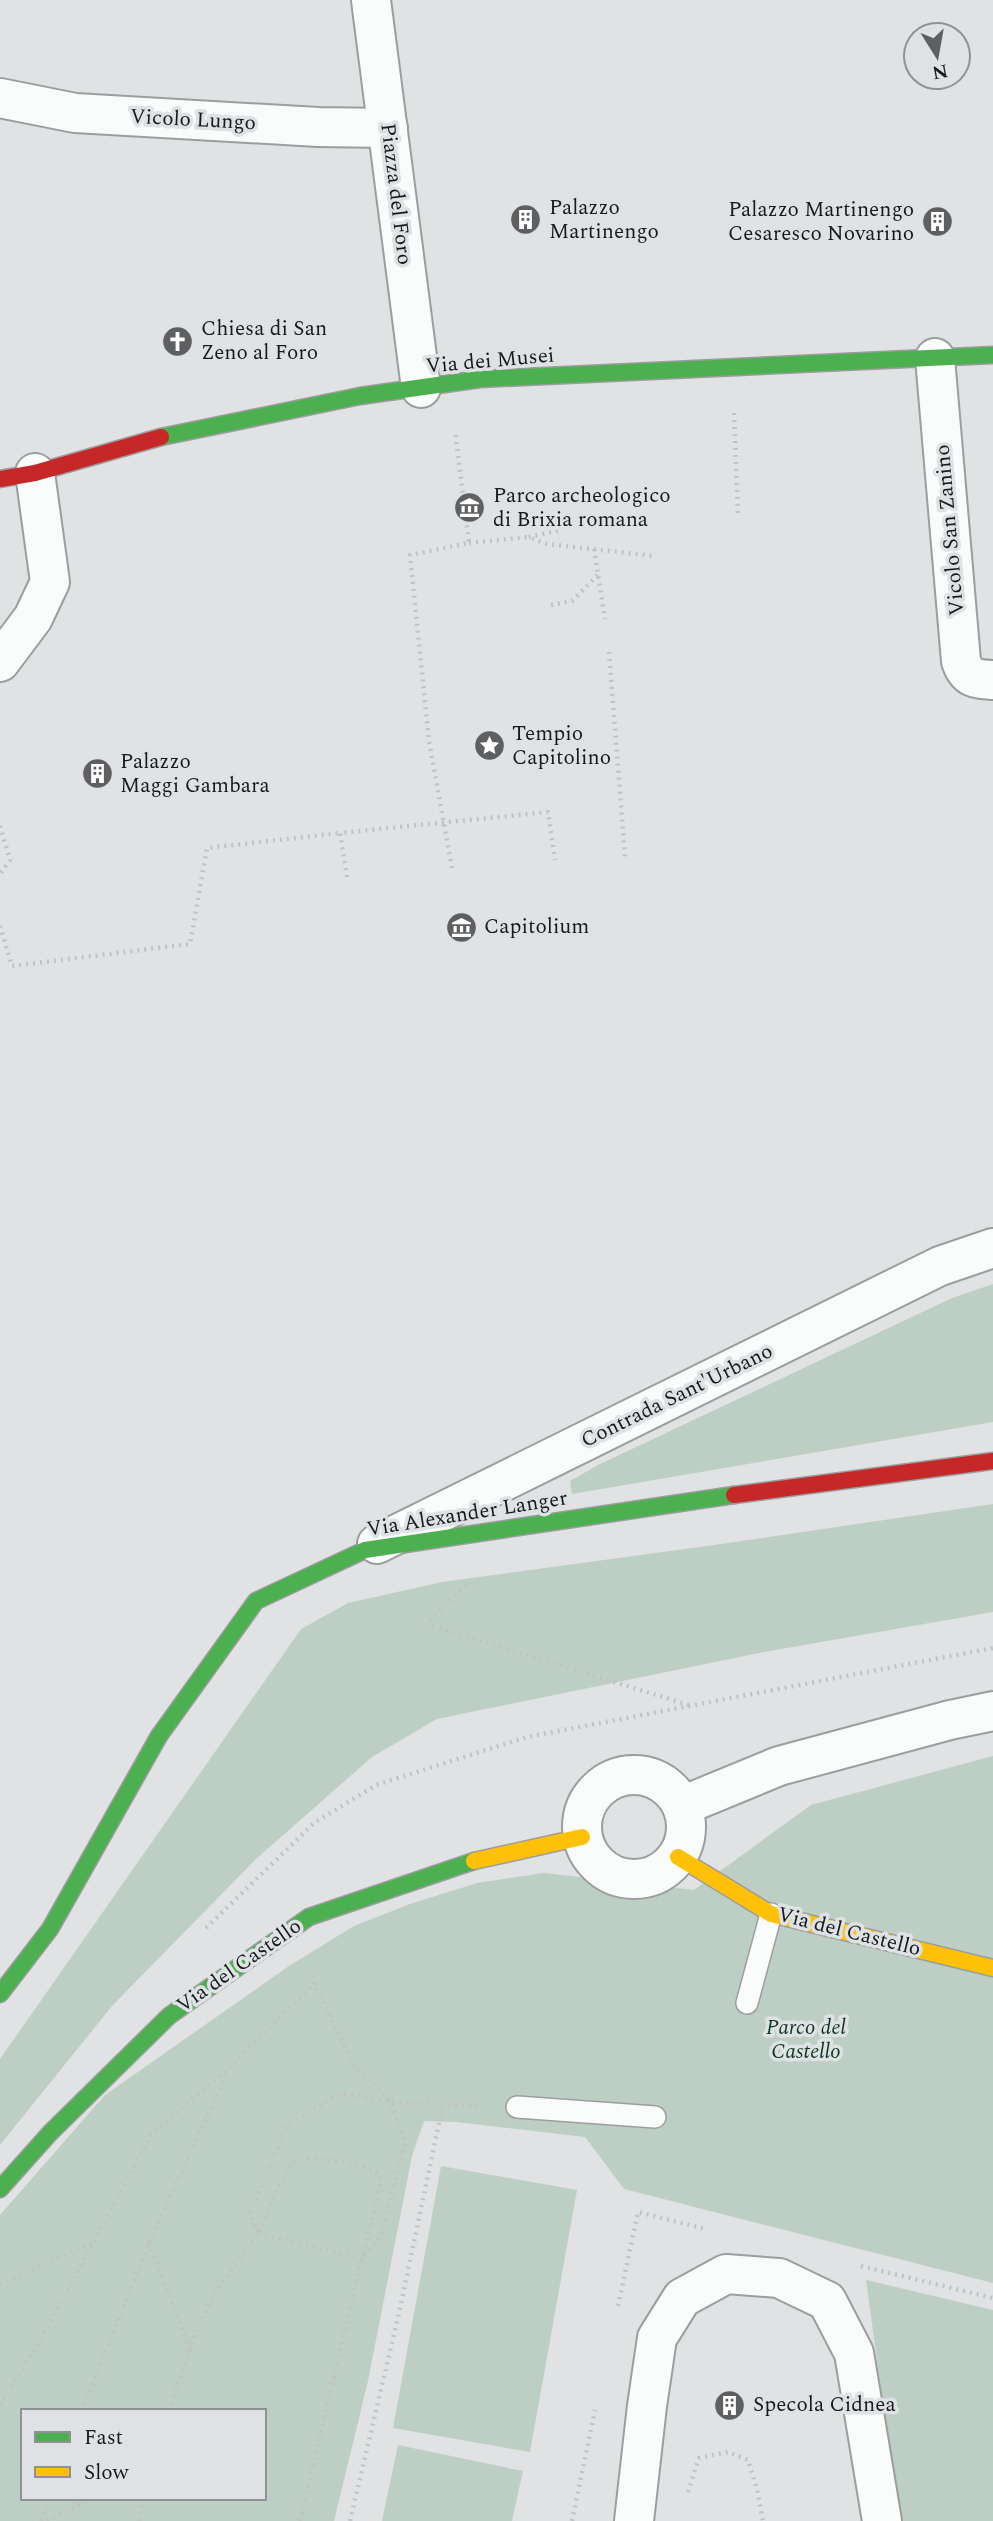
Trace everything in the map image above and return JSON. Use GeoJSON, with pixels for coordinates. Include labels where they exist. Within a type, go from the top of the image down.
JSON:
{"type":"FeatureCollection","features":[{"type":"Feature","properties":{"kind":"street","name":"Piazza del Foro"},"geometry":{"type":"LineString","coordinates":[[371,0],[387,128],[435,386]]}},
{"type":"Feature","properties":{"kind":"street","name":"Vicolo Lungo"},"geometry":{"type":"LineString","coordinates":[[0,98],[75,113],[318,127],[387,128]]}},
{"type":"Feature","properties":{"kind":"street","name":"Via dei Musei"},"geometry":{"type":"LineString","coordinates":[[18,476],[171,434],[360,396],[480,379],[993,355]]}},
{"type":"Feature","properties":{"kind":"street","name":"Vicolo San Zanino"},"geometry":{"type":"LineString","coordinates":[[935,358],[961,661],[964,671],[973,679],[993,680]]}},
{"type":"Feature","properties":{"kind":"street"},"geometry":{"type":"LineString","coordinates":[[0,662],[33,618],[50,582],[18,476]]}},
{"type":"Feature","properties":{"kind":"street","name":"Contrada Sant'Urbano"},"geometry":{"type":"LineString","coordinates":[[365,1550],[940,1266],[993,1248]]}},
{"type":"Feature","properties":{"kind":"street","name":"Via Alexander Langer"},"geometry":{"type":"LineString","coordinates":[[0,1994],[50,1929],[159,1736],[256,1601],[365,1550],[649,1506],[993,1461]]}},
{"type":"Feature","properties":{"kind":"street"},"geometry":{"type":"LineString","coordinates":[[682,1806],[779,1766],[993,1711]]}},
{"type":"Feature","properties":{"kind":"street"},"geometry":{"type":"LineString","coordinates":[[628,1775],[651,1777],[669,1788],[682,1806],[687,1823],[685,1841],[678,1857],[663,1872],[644,1879],[623,1879],[604,1871],[590,1857],[582,1838],[582,1816],[591,1796],[607,1782],[628,1775]]}},
{"type":"Feature","properties":{"kind":"street","name":"Via del Castello"},"geometry":{"type":"LineString","coordinates":[[0,2189],[50,2133],[169,2016],[309,1917],[467,1864],[582,1838]]}},
{"type":"Feature","properties":{"kind":"street","name":"Via del Castello"},"geometry":{"type":"LineString","coordinates":[[678,1857],[771,1914],[993,1968]]}},
{"type":"Feature","properties":{"kind":"street"},"geometry":{"type":"LineString","coordinates":[[634,2521],[657,2338],[682,2298],[726,2274],[779,2278],[827,2301],[854,2353],[881,2521]]}},
{"type":"Feature","properties":{"kind":"lane"},"geometry":{"type":"LineString","coordinates":[[747,2003],[771,1914]]}},
{"type":"Feature","properties":{"kind":"lane"},"geometry":{"type":"LineString","coordinates":[[517,2107],[655,2117]]}},
{"type":"Feature","properties":{"kind":"path"},"geometry":{"type":"LineString","coordinates":[[732,367],[738,513]]}},
{"type":"Feature","properties":{"kind":"path"},"geometry":{"type":"LineString","coordinates":[[435,386],[470,543]]}},
{"type":"Feature","properties":{"kind":"path"},"geometry":{"type":"LineString","coordinates":[[452,868],[429,741],[411,555],[470,543],[558,531]]}},
{"type":"Feature","properties":{"kind":"path"},"geometry":{"type":"LineString","coordinates":[[528,537],[547,544],[654,556]]}},
{"type":"Feature","properties":{"kind":"path"},"geometry":{"type":"LineString","coordinates":[[594,549],[606,620]]}},
{"type":"Feature","properties":{"kind":"path"},"geometry":{"type":"LineString","coordinates":[[551,605],[572,601],[598,575]]}},
{"type":"Feature","properties":{"kind":"path"},"geometry":{"type":"LineString","coordinates":[[609,652],[625,857]]}},
{"type":"Feature","properties":{"kind":"path"},"geometry":{"type":"LineString","coordinates":[[0,926],[12,966],[190,944],[207,848],[548,812],[555,860]]}},
{"type":"Feature","properties":{"kind":"path"},"geometry":{"type":"LineString","coordinates":[[0,825],[10,860],[0,874]]}},
{"type":"Feature","properties":{"kind":"path"},"geometry":{"type":"LineString","coordinates":[[340,833],[347,877]]}},
{"type":"Feature","properties":{"kind":"path"},"geometry":{"type":"LineString","coordinates":[[472,1578],[426,1623],[690,1706]]}},
{"type":"Feature","properties":{"kind":"path"},"geometry":{"type":"LineString","coordinates":[[309,1917],[314,1983],[354,2066],[391,2102],[405,2142],[381,2236],[362,2259]]}},
{"type":"Feature","properties":{"kind":"path"},"geometry":{"type":"LineString","coordinates":[[0,2405],[49,2325],[152,2133],[229,2067],[314,1983]]}},
{"type":"Feature","properties":{"kind":"path"},"geometry":{"type":"LineString","coordinates":[[83,2409],[149,2242],[229,2067]]}},
{"type":"Feature","properties":{"kind":"path"},"geometry":{"type":"LineString","coordinates":[[258,2233],[250,2213],[286,2125],[341,2093],[391,2102],[517,2107]]}},
{"type":"Feature","properties":{"kind":"path"},"geometry":{"type":"LineString","coordinates":[[350,2521],[399,2313],[443,2104]]}},
{"type":"Feature","properties":{"kind":"path"},"geometry":{"type":"LineString","coordinates":[[170,2409],[190,2350],[218,2289],[258,2233],[288,2171],[297,2161],[313,2158],[369,2167],[379,2174],[380,2186],[300,2521]]}},
{"type":"Feature","properties":{"kind":"path"},"geometry":{"type":"LineString","coordinates":[[258,2233],[362,2259]]}},
{"type":"Feature","properties":{"kind":"path"},"geometry":{"type":"LineString","coordinates":[[149,2242],[190,2350]]}},
{"type":"Feature","properties":{"kind":"path"},"geometry":{"type":"LineString","coordinates":[[0,2284],[93,2243]]}},
{"type":"Feature","properties":{"kind":"path"},"geometry":{"type":"LineString","coordinates":[[687,2496],[699,2458],[728,2452],[748,2460],[763,2521]]}},
{"type":"Feature","properties":{"kind":"path"},"geometry":{"type":"LineString","coordinates":[[41,2521],[48,2500]]}},
{"type":"Feature","properties":{"kind":"path"},"geometry":{"type":"LineString","coordinates":[[75,2500],[78,2506]]}},
{"type":"Feature","properties":{"kind":"path"},"geometry":{"type":"LineString","coordinates":[[47,2521],[89,2500]]}},
{"type":"Feature","properties":{"kind":"path"},"geometry":{"type":"LineString","coordinates":[[139,2521],[143,2500]]}},
{"type":"Feature","properties":{"kind":"green space"},"geometry":{"type":"Polygon","coordinates":[[[993,1284],[993,1422],[572,1494],[570,1481],[598,1465],[952,1298],[993,1284]]]}},
{"type":"Feature","properties":{"kind":"green space"},"geometry":{"type":"Polygon","coordinates":[[[993,1504],[993,1612],[764,1652],[437,1719],[372,1757],[256,1859],[112,2006],[0,2145],[0,2059],[301,1629],[348,1603],[442,1582],[993,1504]]]}},
{"type":"Feature","properties":{"kind":"green space","name":"Parco del Castello"},"geometry":{"type":"Polygon","coordinates":[[[993,1756],[993,2283],[624,2189],[585,2137],[456,2122],[424,2121],[412,2156],[368,2381],[334,2521],[0,2521],[0,2215],[105,2095],[289,1966],[354,1926],[410,1904],[477,1883],[544,1873],[694,1890],[811,1805],[993,1756]]]}},
{"type":"Feature","properties":{"kind":"green space"},"geometry":{"type":"Polygon","coordinates":[[[441,2166],[577,2190],[530,2452],[393,2428],[441,2166]]]}},
{"type":"Feature","properties":{"kind":"green space"},"geometry":{"type":"Polygon","coordinates":[[[866,2280],[993,2310],[993,2521],[899,2521],[866,2280]]]}},
{"type":"Feature","properties":{"kind":"green space"},"geometry":{"type":"Polygon","coordinates":[[[398,2445],[523,2471],[512,2521],[382,2521],[398,2445]]]}},
{"type":"Feature","properties":{"kind":"traffic: fast"},"geometry":{"type":"LineString","coordinates":[[161,437],[360,396],[480,379],[993,355]]}},
{"type":"Feature","properties":{"kind":"traffic: fast"},"geometry":{"type":"LineString","coordinates":[[0,1994],[50,1929],[159,1736],[256,1601],[365,1550],[734,1495]]}},
{"type":"Feature","properties":{"kind":"traffic: fast"},"geometry":{"type":"LineString","coordinates":[[0,2189],[50,2133],[169,2016],[309,1917],[474,1861]]}},
{"type":"Feature","properties":{"kind":"traffic: slow"},"geometry":{"type":"LineString","coordinates":[[474,1861],[582,1837]]}},
{"type":"Feature","properties":{"kind":"traffic: slow"},"geometry":{"type":"LineString","coordinates":[[678,1857],[771,1914],[993,1968]]}},
{"type":"Feature","properties":{"kind":"traffic: jam"},"geometry":{"type":"LineString","coordinates":[[0,479],[35,473],[161,437]]}},
{"type":"Feature","properties":{"kind":"traffic: jam"},"geometry":{"type":"LineString","coordinates":[[734,1495],[993,1461]]}},
{"type":"Feature","properties":{"kind":"place","name":"Palazzo Martinengo"},"geometry":{"type":"Point","coordinates":[526,220]}},
{"type":"Feature","properties":{"kind":"place","name":"Palazzo Martinengo Cesaresco Novarino"},"geometry":{"type":"Point","coordinates":[937,222]}},
{"type":"Feature","properties":{"kind":"place","name":"Chiesa di San Zeno al Foro"},"geometry":{"type":"Point","coordinates":[178,341]}},
{"type":"Feature","properties":{"kind":"place","name":"Parco archeologico di Brixia romana"},"geometry":{"type":"Point","coordinates":[470,508]}},
{"type":"Feature","properties":{"kind":"place","name":"Tempio Capitolino"},"geometry":{"type":"Point","coordinates":[489,746]}},
{"type":"Feature","properties":{"kind":"place","name":"Palazzo Maggi Gambara"},"geometry":{"type":"Point","coordinates":[97,774]}},
{"type":"Feature","properties":{"kind":"place","name":"Capitolium"},"geometry":{"type":"Point","coordinates":[461,927]}},
{"type":"Feature","properties":{"kind":"place","name":"Specola Cidnea"},"geometry":{"type":"Point","coordinates":[730,2405]}}]}
